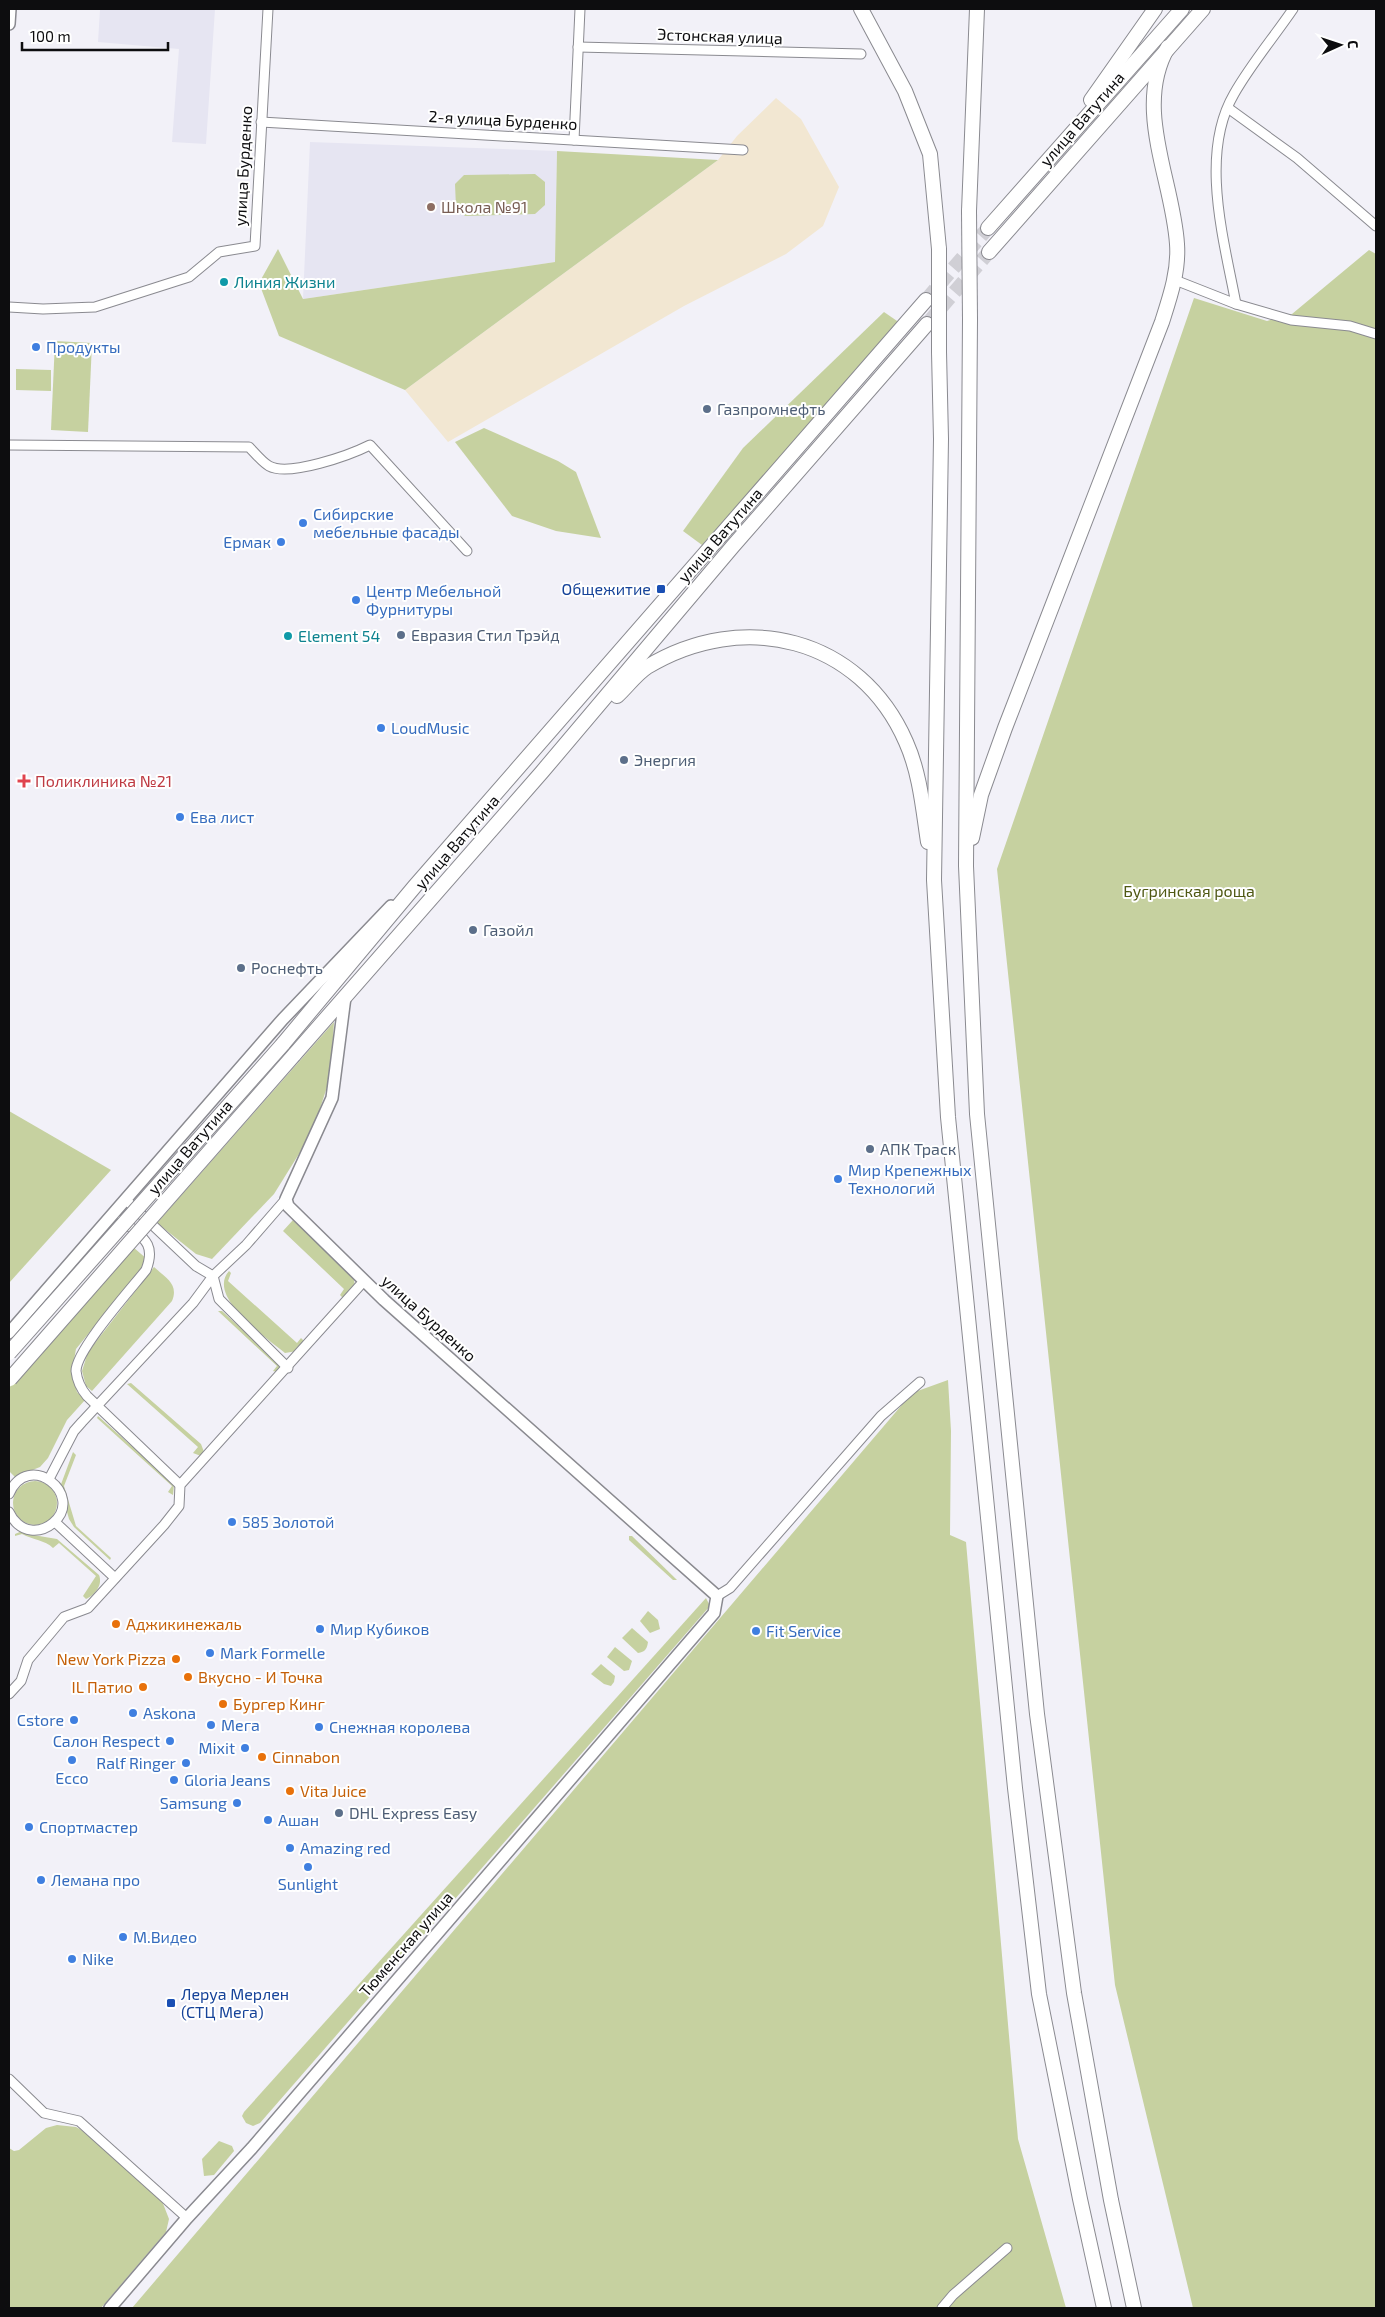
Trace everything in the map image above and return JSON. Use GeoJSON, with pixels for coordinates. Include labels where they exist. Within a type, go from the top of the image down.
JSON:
{"type":"FeatureCollection","features":[{"type":"Feature","properties":{"kind":"main road"},"geometry":{"type":"LineString","coordinates":[[862,9],[904,91],[930,154],[939,249],[941,439],[934,880],[948,1117],[1019,1827],[1039,1994],[1104,2308]]}},
{"type":"Feature","properties":{"kind":"main road"},"geometry":{"type":"LineString","coordinates":[[977,9],[969,210],[966,866],[977,1114],[1037,1714],[1074,1993],[1134,2308]]}},
{"type":"Feature","properties":{"kind":"main road"},"geometry":{"type":"LineString","coordinates":[[1067,137],[1101,84],[1155,9]]}},
{"type":"Feature","properties":{"kind":"main road","name":"улица Ватутина"},"geometry":{"type":"LineString","coordinates":[[988,228],[1182,9]]}},
{"type":"Feature","properties":{"kind":"main road","name":"улица Ватутина"},"geometry":{"type":"LineString","coordinates":[[989,252],[1203,9]]}},
{"type":"Feature","properties":{"kind":"main road"},"geometry":{"type":"LineString","coordinates":[[966,866],[981,795],[999,744],[1162,322],[1175,280],[1178,246],[1153,112],[1155,78],[1160,62],[1168,47]]}},
{"type":"Feature","properties":{"kind":"main road","name":"улица Ватутина"},"geometry":{"type":"LineString","coordinates":[[9,1354],[282,1044],[416,886],[926,300]]}},
{"type":"Feature","properties":{"kind":"main road","name":"улица Ватутина"},"geometry":{"type":"LineString","coordinates":[[9,1380],[542,772],[733,546],[927,324]]}},
{"type":"Feature","properties":{"kind":"main road"},"geometry":{"type":"LineString","coordinates":[[578,728],[619,694],[645,668],[679,650],[716,639],[752,637],[782,639],[804,645],[840,662],[868,684],[890,712],[907,742],[918,779],[934,880]]}},
{"type":"Feature","properties":{"kind":"street"},"geometry":{"type":"LineString","coordinates":[[9,24],[10,9]]}},
{"type":"Feature","properties":{"kind":"street","name":"улица Бурденко"},"geometry":{"type":"LineString","coordinates":[[9,307],[43,309],[95,306],[189,277],[219,252],[255,246],[268,9]]}},
{"type":"Feature","properties":{"kind":"street"},"geometry":{"type":"LineString","coordinates":[[574,140],[580,9]]}},
{"type":"Feature","properties":{"kind":"street"},"geometry":{"type":"LineString","coordinates":[[1236,304],[1220,217],[1217,147],[1220,126],[1234,94],[1293,9]]}},
{"type":"Feature","properties":{"kind":"street","name":"Эстонская улица"},"geometry":{"type":"LineString","coordinates":[[578,47],[861,54]]}},
{"type":"Feature","properties":{"kind":"street"},"geometry":{"type":"LineString","coordinates":[[1228,108],[1297,158],[1376,226]]}},
{"type":"Feature","properties":{"kind":"street","name":"2-я улица Бурденко"},"geometry":{"type":"LineString","coordinates":[[262,122],[743,150]]}},
{"type":"Feature","properties":{"kind":"street"},"geometry":{"type":"LineString","coordinates":[[1175,280],[1236,304],[1291,320],[1350,326],[1376,334]]}},
{"type":"Feature","properties":{"kind":"street"},"geometry":{"type":"LineString","coordinates":[[9,445],[249,448],[270,466],[292,468],[344,458],[370,445],[466,551]]}},
{"type":"Feature","properties":{"kind":"street"},"geometry":{"type":"LineString","coordinates":[[9,1333],[113,1212],[328,971],[386,910],[416,886]]}},
{"type":"Feature","properties":{"kind":"street"},"geometry":{"type":"LineString","coordinates":[[49,1479],[74,1431],[96,1405],[192,1303],[213,1276],[230,1262],[286,1199],[332,1098],[345,997]]}},
{"type":"Feature","properties":{"kind":"street"},"geometry":{"type":"LineString","coordinates":[[125,1199],[196,1266],[213,1276],[219,1299],[288,1368]]}},
{"type":"Feature","properties":{"kind":"street","name":"улица Бурденко"},"geometry":{"type":"LineString","coordinates":[[286,1199],[288,1206],[364,1281],[717,1596]]}},
{"type":"Feature","properties":{"kind":"street"},"geometry":{"type":"LineString","coordinates":[[113,1212],[150,1246],[152,1257],[146,1270],[82,1351],[76,1371],[81,1388],[96,1405],[180,1485]]}},
{"type":"Feature","properties":{"kind":"street"},"geometry":{"type":"LineString","coordinates":[[9,1694],[21,1681],[28,1660],[64,1617],[88,1608],[115,1578],[179,1506],[180,1485],[288,1368],[364,1281]]}},
{"type":"Feature","properties":{"kind":"street"},"geometry":{"type":"LineString","coordinates":[[717,1596],[730,1588],[882,1416],[920,1382]]}},
{"type":"Feature","properties":{"kind":"street"},"geometry":{"type":"LineString","coordinates":[[9,1494],[11,1482],[34,1475],[49,1479],[60,1491],[62,1499],[60,1515],[48,1527],[32,1530],[12,1527],[9,1512]]}},
{"type":"Feature","properties":{"kind":"street"},"geometry":{"type":"LineString","coordinates":[[55,1522],[115,1578]]}},
{"type":"Feature","properties":{"kind":"street","name":"Тюменская улица"},"geometry":{"type":"LineString","coordinates":[[110,2308],[187,2218],[252,2148],[714,1613],[717,1596]]}},
{"type":"Feature","properties":{"kind":"street"},"geometry":{"type":"LineString","coordinates":[[9,2079],[44,2113],[79,2121],[187,2218]]}},
{"type":"Feature","properties":{"kind":"street"},"geometry":{"type":"LineString","coordinates":[[942,2308],[953,2295],[1007,2248]]}},
{"type":"Feature","properties":{"kind":"shaded area"},"geometry":{"type":"Polygon","coordinates":[[[84,9],[215,9],[206,144],[172,142],[179,49],[98,42],[100,10],[84,9]]]}},
{"type":"Feature","properties":{"kind":"shaded area"},"geometry":{"type":"Polygon","coordinates":[[[776,98],[801,119],[839,187],[823,226],[786,254],[684,306],[448,442],[405,390],[718,160],[737,136],[776,98]]]}},
{"type":"Feature","properties":{"kind":"shaded area","name":"Школа №91"},"geometry":{"type":"Polygon","coordinates":[[[310,142],[557,151],[555,262],[303,299],[310,142]]]}},
{"type":"Feature","properties":{"kind":"green space"},"geometry":{"type":"Polygon","coordinates":[[[557,151],[718,160],[405,390],[279,336],[259,283],[278,249],[303,299],[555,262],[557,151]]]}},
{"type":"Feature","properties":{"kind":"green space"},"geometry":{"type":"Polygon","coordinates":[[[535,174],[545,182],[545,205],[535,214],[465,216],[456,207],[455,184],[464,175],[535,174]]]}},
{"type":"Feature","properties":{"kind":"green space","name":"Бугринская роща"},"geometry":{"type":"Polygon","coordinates":[[[1369,250],[1376,254],[1376,2308],[1193,2308],[1115,1985],[997,869],[1194,298],[1267,321],[1292,314],[1369,250]]]}},
{"type":"Feature","properties":{"kind":"green space"},"geometry":{"type":"Polygon","coordinates":[[[884,312],[900,323],[702,545],[683,531],[743,448],[884,312]]]}},
{"type":"Feature","properties":{"kind":"green space"},"geometry":{"type":"Polygon","coordinates":[[[55,341],[92,343],[88,432],[51,430],[55,341]]]}},
{"type":"Feature","properties":{"kind":"green space"},"geometry":{"type":"Polygon","coordinates":[[[16,369],[51,370],[51,391],[16,390],[16,369]]]}},
{"type":"Feature","properties":{"kind":"green space"},"geometry":{"type":"Polygon","coordinates":[[[484,428],[558,461],[576,472],[601,538],[556,531],[512,516],[455,442],[484,428]]]}},
{"type":"Feature","properties":{"kind":"green space"},"geometry":{"type":"Polygon","coordinates":[[[334,1022],[331,1068],[312,1133],[274,1194],[212,1259],[196,1254],[157,1223],[334,1022]]]}},
{"type":"Feature","properties":{"kind":"green space"},"geometry":{"type":"Polygon","coordinates":[[[9,1111],[111,1170],[9,1283],[9,1111]]]}},
{"type":"Feature","properties":{"kind":"green space"},"geometry":{"type":"Polygon","coordinates":[[[293,1220],[353,1276],[355,1285],[343,1298],[340,1295],[344,1289],[283,1231],[293,1220]]]}},
{"type":"Feature","properties":{"kind":"green space"},"geometry":{"type":"Polygon","coordinates":[[[133,1247],[148,1260],[76,1349],[72,1371],[77,1392],[85,1400],[67,1420],[48,1458],[40,1467],[15,1477],[9,1471],[9,1388],[133,1247]]]}},
{"type":"Feature","properties":{"kind":"green space"},"geometry":{"type":"Polygon","coordinates":[[[154,1267],[173,1286],[174,1295],[172,1301],[92,1391],[86,1386],[82,1371],[88,1352],[154,1267]]]}},
{"type":"Feature","properties":{"kind":"green space"},"geometry":{"type":"Polygon","coordinates":[[[229,1271],[231,1273],[228,1281],[297,1343],[301,1338],[305,1342],[297,1351],[285,1353],[242,1316],[226,1293],[224,1281],[229,1271]]]}},
{"type":"Feature","properties":{"kind":"green space"},"geometry":{"type":"Polygon","coordinates":[[[218,1311],[222,1311],[278,1362],[280,1369],[277,1372],[273,1371],[277,1366],[218,1311]]]}},
{"type":"Feature","properties":{"kind":"green space"},"geometry":{"type":"Polygon","coordinates":[[[948,1380],[951,1431],[950,1535],[966,1542],[1018,2139],[1066,2308],[132,2308],[912,1393],[948,1380]]]}},
{"type":"Feature","properties":{"kind":"green space"},"geometry":{"type":"Polygon","coordinates":[[[131,1383],[201,1444],[204,1452],[201,1456],[193,1453],[198,1447],[127,1384],[131,1383]]]}},
{"type":"Feature","properties":{"kind":"green space"},"geometry":{"type":"Polygon","coordinates":[[[98,1416],[174,1484],[173,1495],[168,1492],[172,1486],[97,1418],[98,1416]]]}},
{"type":"Feature","properties":{"kind":"green space"},"geometry":{"type":"Polygon","coordinates":[[[73,1452],[76,1455],[64,1486],[76,1526],[111,1558],[110,1560],[74,1527],[69,1519],[60,1487],[73,1452]]]}},
{"type":"Feature","properties":{"kind":"green space"},"geometry":{"type":"Polygon","coordinates":[[[31,1481],[39,1481],[51,1487],[57,1503],[51,1519],[39,1525],[31,1525],[19,1519],[13,1507],[13,1499],[19,1487],[31,1481]]]}},
{"type":"Feature","properties":{"kind":"green space"},"geometry":{"type":"Polygon","coordinates":[[[22,1531],[57,1539],[99,1575],[100,1582],[95,1592],[86,1599],[83,1596],[96,1576],[59,1543],[53,1548],[46,1543],[22,1534],[15,1536],[15,1534],[22,1531]]]}},
{"type":"Feature","properties":{"kind":"green space"},"geometry":{"type":"Polygon","coordinates":[[[629,1536],[632,1536],[677,1580],[673,1580],[629,1540],[629,1536]]]}},
{"type":"Feature","properties":{"kind":"green space"},"geometry":{"type":"Polygon","coordinates":[[[706,1598],[710,1606],[260,2123],[253,2126],[246,2123],[242,2116],[244,2112],[706,1598]]]}},
{"type":"Feature","properties":{"kind":"green space"},"geometry":{"type":"Polygon","coordinates":[[[648,1611],[658,1620],[660,1629],[650,1633],[640,1621],[648,1611]]]}},
{"type":"Feature","properties":{"kind":"green space"},"geometry":{"type":"Polygon","coordinates":[[[632,1628],[648,1642],[642,1652],[638,1653],[622,1638],[632,1628]]]}},
{"type":"Feature","properties":{"kind":"green space"},"geometry":{"type":"Polygon","coordinates":[[[615,1647],[632,1661],[629,1670],[624,1671],[607,1657],[615,1647]]]}},
{"type":"Feature","properties":{"kind":"green space"},"geometry":{"type":"Polygon","coordinates":[[[601,1664],[615,1676],[611,1686],[604,1684],[591,1674],[601,1664]]]}},
{"type":"Feature","properties":{"kind":"green space"},"geometry":{"type":"Polygon","coordinates":[[[57,2125],[76,2127],[83,2131],[162,2201],[169,2219],[166,2232],[101,2308],[9,2308],[9,2148],[14,2151],[19,2150],[46,2128],[57,2125]]]}},
{"type":"Feature","properties":{"kind":"green space"},"geometry":{"type":"Polygon","coordinates":[[[219,2141],[232,2146],[234,2151],[214,2175],[204,2176],[202,2159],[219,2141]]]}},
{"type":"Feature","properties":{"kind":"tunnel"},"geometry":{"type":"LineString","coordinates":[[926,300],[988,228]]}},
{"type":"Feature","properties":{"kind":"tunnel"},"geometry":{"type":"LineString","coordinates":[[927,324],[989,252]]}},
{"type":"Feature","properties":{"kind":"place","name":"Школа №91"},"geometry":{"type":"Point","coordinates":[431,207]}},
{"type":"Feature","properties":{"kind":"place","name":"Линия Жизни"},"geometry":{"type":"Point","coordinates":[224,282]}},
{"type":"Feature","properties":{"kind":"place","name":"Продукты"},"geometry":{"type":"Point","coordinates":[36,347]}},
{"type":"Feature","properties":{"kind":"place","name":"Газпромнефть"},"geometry":{"type":"Point","coordinates":[707,409]}},
{"type":"Feature","properties":{"kind":"place","name":"Сибирские мебельные фасады"},"geometry":{"type":"Point","coordinates":[303,523]}},
{"type":"Feature","properties":{"kind":"place","name":"Ермак"},"geometry":{"type":"Point","coordinates":[281,542]}},
{"type":"Feature","properties":{"kind":"place","name":"Общежитие"},"geometry":{"type":"Point","coordinates":[661,589]}},
{"type":"Feature","properties":{"kind":"place","name":"Центр Мебельной Фурнитуры"},"geometry":{"type":"Point","coordinates":[356,600]}},
{"type":"Feature","properties":{"kind":"place","name":"Евразия Стил Трэйд"},"geometry":{"type":"Point","coordinates":[401,635]}},
{"type":"Feature","properties":{"kind":"place","name":"Element 54"},"geometry":{"type":"Point","coordinates":[288,636]}},
{"type":"Feature","properties":{"kind":"place","name":"LoudMusic"},"geometry":{"type":"Point","coordinates":[381,728]}},
{"type":"Feature","properties":{"kind":"place","name":"Энергия"},"geometry":{"type":"Point","coordinates":[624,760]}},
{"type":"Feature","properties":{"kind":"place","name":"Поликлиника №21"},"geometry":{"type":"Point","coordinates":[24,781]}},
{"type":"Feature","properties":{"kind":"place","name":"Ева лист"},"geometry":{"type":"Point","coordinates":[180,817]}},
{"type":"Feature","properties":{"kind":"place","name":"Газойл"},"geometry":{"type":"Point","coordinates":[473,930]}},
{"type":"Feature","properties":{"kind":"place","name":"Роснефть"},"geometry":{"type":"Point","coordinates":[241,968]}},
{"type":"Feature","properties":{"kind":"place","name":"АПК Траск"},"geometry":{"type":"Point","coordinates":[870,1149]}},
{"type":"Feature","properties":{"kind":"place","name":"Мир Крепежных Технологий"},"geometry":{"type":"Point","coordinates":[838,1179]}},
{"type":"Feature","properties":{"kind":"place","name":"585 Золотой"},"geometry":{"type":"Point","coordinates":[232,1522]}},
{"type":"Feature","properties":{"kind":"place","name":"Аджикинежаль"},"geometry":{"type":"Point","coordinates":[116,1624]}},
{"type":"Feature","properties":{"kind":"place","name":"Мир Кубиков"},"geometry":{"type":"Point","coordinates":[320,1629]}},
{"type":"Feature","properties":{"kind":"place","name":"Fit Service"},"geometry":{"type":"Point","coordinates":[756,1631]}},
{"type":"Feature","properties":{"kind":"place","name":"Mark Formelle"},"geometry":{"type":"Point","coordinates":[210,1653]}},
{"type":"Feature","properties":{"kind":"place","name":"New York Pizza"},"geometry":{"type":"Point","coordinates":[176,1659]}},
{"type":"Feature","properties":{"kind":"place","name":"Вкусно - И Точка"},"geometry":{"type":"Point","coordinates":[188,1677]}},
{"type":"Feature","properties":{"kind":"place","name":"IL Патио"},"geometry":{"type":"Point","coordinates":[143,1687]}},
{"type":"Feature","properties":{"kind":"place","name":"Бургер Кинг"},"geometry":{"type":"Point","coordinates":[223,1704]}},
{"type":"Feature","properties":{"kind":"place","name":"Askona"},"geometry":{"type":"Point","coordinates":[133,1713]}},
{"type":"Feature","properties":{"kind":"place","name":"Cstore"},"geometry":{"type":"Point","coordinates":[74,1720]}},
{"type":"Feature","properties":{"kind":"place","name":"Мега"},"geometry":{"type":"Point","coordinates":[211,1725]}},
{"type":"Feature","properties":{"kind":"place","name":"Снежная королева"},"geometry":{"type":"Point","coordinates":[319,1727]}},
{"type":"Feature","properties":{"kind":"place","name":"Салон Respect"},"geometry":{"type":"Point","coordinates":[170,1741]}},
{"type":"Feature","properties":{"kind":"place","name":"Mixit"},"geometry":{"type":"Point","coordinates":[245,1748]}},
{"type":"Feature","properties":{"kind":"place","name":"Cinnabon"},"geometry":{"type":"Point","coordinates":[262,1757]}},
{"type":"Feature","properties":{"kind":"place","name":"Ecco"},"geometry":{"type":"Point","coordinates":[72,1760]}},
{"type":"Feature","properties":{"kind":"place","name":"Ralf Ringer"},"geometry":{"type":"Point","coordinates":[186,1763]}},
{"type":"Feature","properties":{"kind":"place","name":"Gloria Jeans"},"geometry":{"type":"Point","coordinates":[174,1780]}},
{"type":"Feature","properties":{"kind":"place","name":"Vita Juice"},"geometry":{"type":"Point","coordinates":[290,1791]}},
{"type":"Feature","properties":{"kind":"place","name":"Samsung"},"geometry":{"type":"Point","coordinates":[237,1803]}},
{"type":"Feature","properties":{"kind":"place","name":"DHL Express Easy"},"geometry":{"type":"Point","coordinates":[339,1813]}},
{"type":"Feature","properties":{"kind":"place","name":"Ашан"},"geometry":{"type":"Point","coordinates":[268,1820]}},
{"type":"Feature","properties":{"kind":"place","name":"Спортмастер"},"geometry":{"type":"Point","coordinates":[29,1827]}},
{"type":"Feature","properties":{"kind":"place","name":"Amazing red"},"geometry":{"type":"Point","coordinates":[290,1848]}},
{"type":"Feature","properties":{"kind":"place","name":"Sunlight"},"geometry":{"type":"Point","coordinates":[308,1867]}},
{"type":"Feature","properties":{"kind":"place","name":"Лемана про"},"geometry":{"type":"Point","coordinates":[41,1880]}},
{"type":"Feature","properties":{"kind":"place","name":"М.Видео"},"geometry":{"type":"Point","coordinates":[123,1937]}},
{"type":"Feature","properties":{"kind":"place","name":"Nike"},"geometry":{"type":"Point","coordinates":[72,1959]}},
{"type":"Feature","properties":{"kind":"place","name":"Леруа Мерлен (СТЦ Мега)"},"geometry":{"type":"Point","coordinates":[171,2003]}}]}
